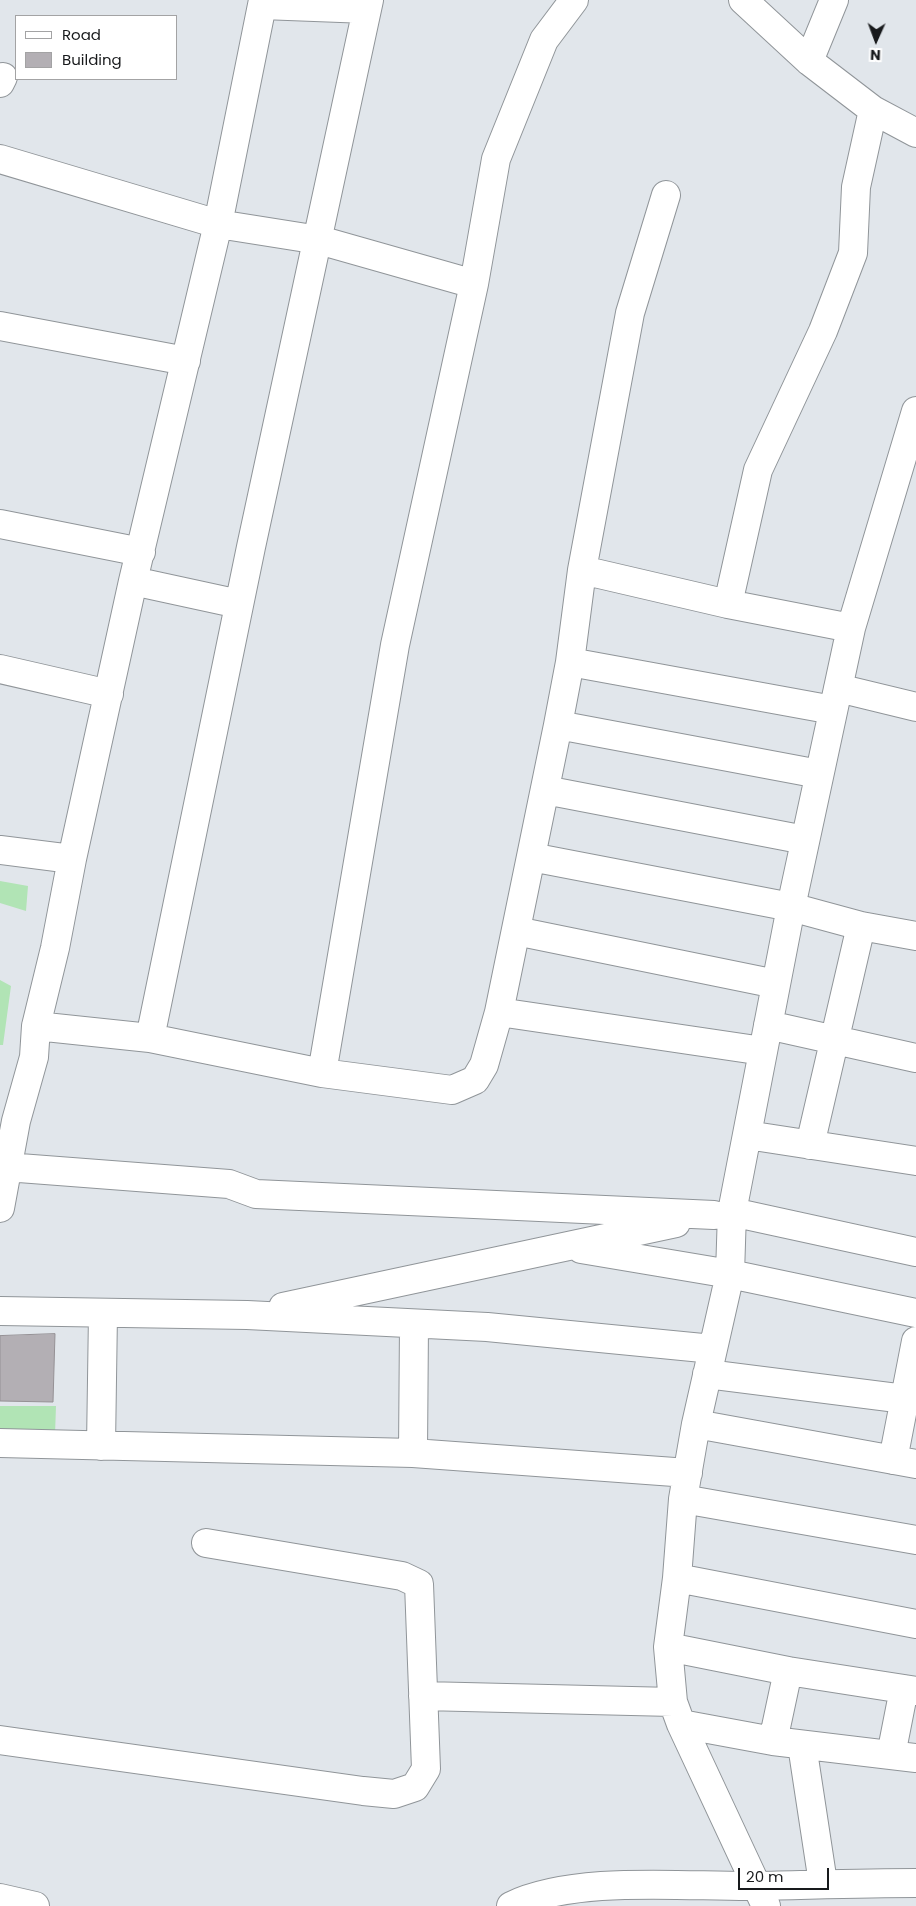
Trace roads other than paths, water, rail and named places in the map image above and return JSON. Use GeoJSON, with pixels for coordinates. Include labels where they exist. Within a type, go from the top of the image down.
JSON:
{"type":"FeatureCollection","features":[{"type":"Feature","properties":{"kind":"street"},"geometry":{"type":"LineString","coordinates":[[322,1073],[395,645],[474,284],[496,159],[544,40],[574,0]]}},
{"type":"Feature","properties":{"kind":"street"},"geometry":{"type":"LineString","coordinates":[[743,0],[809,61],[873,110],[916,133]]}},
{"type":"Feature","properties":{"kind":"street"},"geometry":{"type":"LineString","coordinates":[[809,61],[834,0]]}},
{"type":"Feature","properties":{"kind":"street"},"geometry":{"type":"LineString","coordinates":[[0,1201],[16,1121],[26,1091],[34,1057],[36,1026],[55,948],[72,859],[133,581],[218,224],[263,3],[368,5],[319,240],[238,604],[150,1038]]}},
{"type":"Feature","properties":{"kind":"street"},"geometry":{"type":"LineString","coordinates":[[728,604],[758,470],[823,331],[853,253],[856,187],[873,110]]}},
{"type":"Feature","properties":{"kind":"street"},"geometry":{"type":"LineString","coordinates":[[0,159],[218,224],[319,240],[474,284]]}},
{"type":"Feature","properties":{"kind":"street"},"geometry":{"type":"LineString","coordinates":[[36,1026],[150,1038],[322,1073],[452,1090],[475,1080],[484,1065],[499,1012],[545,790],[570,662],[582,570],[630,313],[666,195]]}},
{"type":"Feature","properties":{"kind":"street"},"geometry":{"type":"LineString","coordinates":[[0,326],[186,361]]}},
{"type":"Feature","properties":{"kind":"street"},"geometry":{"type":"LineString","coordinates":[[761,1896],[677,1713],[668,1647],[677,1578],[685,1486],[696,1424],[730,1274],[732,1212],[791,907],[851,628],[916,411]]}},
{"type":"Feature","properties":{"kind":"street"},"geometry":{"type":"LineString","coordinates":[[0,524],[141,552]]}},
{"type":"Feature","properties":{"kind":"street"},"geometry":{"type":"LineString","coordinates":[[582,570],[728,604],[851,628]]}},
{"type":"Feature","properties":{"kind":"street"},"geometry":{"type":"LineString","coordinates":[[133,581],[238,604]]}},
{"type":"Feature","properties":{"kind":"street"},"geometry":{"type":"LineString","coordinates":[[570,662],[836,699],[916,708]]}},
{"type":"Feature","properties":{"kind":"street"},"geometry":{"type":"LineString","coordinates":[[0,669],[109,694]]}},
{"type":"Feature","properties":{"kind":"street"},"geometry":{"type":"LineString","coordinates":[[558,725],[819,774]]}},
{"type":"Feature","properties":{"kind":"street"},"geometry":{"type":"LineString","coordinates":[[545,790],[805,840]]}},
{"type":"Feature","properties":{"kind":"street"},"geometry":{"type":"LineString","coordinates":[[0,850],[72,859]]}},
{"type":"Feature","properties":{"kind":"street"},"geometry":{"type":"LineString","coordinates":[[531,857],[791,907],[861,926],[916,936]]}},
{"type":"Feature","properties":{"kind":"street"},"geometry":{"type":"LineString","coordinates":[[810,1145],[861,926]]}},
{"type":"Feature","properties":{"kind":"street"},"geometry":{"type":"LineString","coordinates":[[516,931],[776,984]]}},
{"type":"Feature","properties":{"kind":"street"},"geometry":{"type":"LineString","coordinates":[[499,1012],[763,1052]]}},
{"type":"Feature","properties":{"kind":"street"},"geometry":{"type":"LineString","coordinates":[[768,1025],[916,1058]]}},
{"type":"Feature","properties":{"kind":"street"},"geometry":{"type":"LineString","coordinates":[[747,1135],[916,1161]]}},
{"type":"Feature","properties":{"kind":"street"},"geometry":{"type":"LineString","coordinates":[[6,1167],[229,1184],[256,1194],[714,1215],[247,1315]]}},
{"type":"Feature","properties":{"kind":"street"},"geometry":{"type":"LineString","coordinates":[[732,1212],[916,1252]]}},
{"type":"Feature","properties":{"kind":"street"},"geometry":{"type":"LineString","coordinates":[[565,1247],[730,1274],[916,1313]]}},
{"type":"Feature","properties":{"kind":"street"},"geometry":{"type":"LineString","coordinates":[[0,1311],[247,1315],[487,1327],[710,1361],[905,1399]]}},
{"type":"Feature","properties":{"kind":"street"},"geometry":{"type":"LineString","coordinates":[[102,1446],[103,1313]]}},
{"type":"Feature","properties":{"kind":"street"},"geometry":{"type":"LineString","coordinates":[[413,1453],[414,1324]]}},
{"type":"Feature","properties":{"kind":"street"},"geometry":{"type":"LineString","coordinates":[[696,1424],[904,1462],[905,1399],[916,1341]]}},
{"type":"Feature","properties":{"kind":"street"},"geometry":{"type":"LineString","coordinates":[[0,1442],[413,1453],[685,1486],[916,1540]]}},
{"type":"Feature","properties":{"kind":"street"},"geometry":{"type":"LineString","coordinates":[[0,1740],[394,1794],[415,1787],[426,1769],[419,1584],[402,1576],[206,1543]]}},
{"type":"Feature","properties":{"kind":"street"},"geometry":{"type":"LineString","coordinates":[[677,1578],[915,1620]]}},
{"type":"Feature","properties":{"kind":"street"},"geometry":{"type":"LineString","coordinates":[[423,1696],[677,1713],[773,1741],[903,1757],[910,1690],[788,1671],[668,1647]]}},
{"type":"Feature","properties":{"kind":"street"},"geometry":{"type":"LineString","coordinates":[[773,1741],[788,1671]]}},
{"type":"Feature","properties":{"kind":"street"},"geometry":{"type":"LineString","coordinates":[[802,1745],[823,1883]]}},
{"type":"Feature","properties":{"kind":"street"},"geometry":{"type":"LineString","coordinates":[[511,1906],[542,1900],[617,1896],[761,1896],[823,1883],[916,1883]]}},
{"type":"Feature","properties":{"kind":"street"},"geometry":{"type":"LineString","coordinates":[[0,1898],[36,1906]]}}]}
